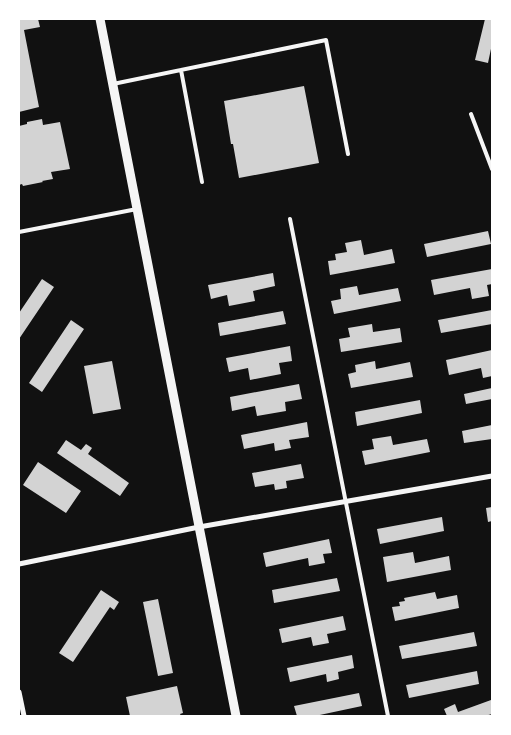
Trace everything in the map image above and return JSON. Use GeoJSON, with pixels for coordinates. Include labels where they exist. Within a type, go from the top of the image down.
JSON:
{"type":"FeatureCollection","features":[{"type":"Feature","properties":{"kind":"street"},"geometry":{"type":"LineString","coordinates":[[100,19],[236,716]]}},
{"type":"Feature","properties":{"kind":"street"},"geometry":{"type":"LineString","coordinates":[[19,564],[199,527],[346,503],[492,476]]}},
{"type":"Feature","properties":{"kind":"street"},"geometry":{"type":"LineString","coordinates":[[19,692],[24,716]]}},
{"type":"Feature","properties":{"kind":"lane"},"geometry":{"type":"LineString","coordinates":[[113,84],[326,40],[348,154]]}},
{"type":"Feature","properties":{"kind":"lane"},"geometry":{"type":"LineString","coordinates":[[181,70],[202,182]]}},
{"type":"Feature","properties":{"kind":"lane"},"geometry":{"type":"LineString","coordinates":[[471,114],[492,169]]}},
{"type":"Feature","properties":{"kind":"lane"},"geometry":{"type":"LineString","coordinates":[[19,232],[137,209]]}},
{"type":"Feature","properties":{"kind":"lane"},"geometry":{"type":"LineString","coordinates":[[290,219],[388,716]]}},
{"type":"Feature","properties":{"kind":"building"},"geometry":{"type":"Polygon","coordinates":[[[19,19],[38,19],[40,27],[24,30],[39,107],[19,112],[19,19]]]}},
{"type":"Feature","properties":{"kind":"building"},"geometry":{"type":"Polygon","coordinates":[[[485,19],[492,19],[492,44],[488,63],[475,60],[485,19]]]}},
{"type":"Feature","properties":{"kind":"building"},"geometry":{"type":"Polygon","coordinates":[[[304,86],[319,163],[239,178],[224,101],[304,86]]]}},
{"type":"Feature","properties":{"kind":"building"},"geometry":{"type":"Polygon","coordinates":[[[42,119],[43,125],[60,122],[70,169],[51,172],[53,179],[23,186],[22,184],[19,185],[19,126],[42,119]]]}},
{"type":"Feature","properties":{"kind":"building"},"geometry":{"type":"Polygon","coordinates":[[[488,231],[491,244],[427,257],[424,244],[488,231]]]}},
{"type":"Feature","properties":{"kind":"building"},"geometry":{"type":"Polygon","coordinates":[[[361,240],[364,255],[392,249],[395,263],[330,275],[328,261],[336,260],[335,254],[347,252],[345,243],[361,240]]]}},
{"type":"Feature","properties":{"kind":"building"},"geometry":{"type":"Polygon","coordinates":[[[492,269],[492,284],[487,285],[489,296],[472,299],[470,288],[434,295],[431,280],[492,269]]]}},
{"type":"Feature","properties":{"kind":"building"},"geometry":{"type":"Polygon","coordinates":[[[273,273],[275,286],[253,291],[255,301],[229,306],[227,295],[211,299],[208,285],[273,273]]]}},
{"type":"Feature","properties":{"kind":"building"},"geometry":{"type":"Polygon","coordinates":[[[42,279],[54,287],[19,339],[19,313],[42,279]]]}},
{"type":"Feature","properties":{"kind":"building"},"geometry":{"type":"Polygon","coordinates":[[[357,286],[359,295],[398,288],[401,301],[334,314],[331,301],[341,299],[340,289],[357,286]]]}},
{"type":"Feature","properties":{"kind":"building"},"geometry":{"type":"Polygon","coordinates":[[[492,310],[492,324],[441,333],[438,320],[492,310]]]}},
{"type":"Feature","properties":{"kind":"building"},"geometry":{"type":"Polygon","coordinates":[[[283,311],[286,324],[220,336],[218,323],[283,311]]]}},
{"type":"Feature","properties":{"kind":"building"},"geometry":{"type":"Polygon","coordinates":[[[71,320],[84,329],[42,392],[29,383],[71,320]]]}},
{"type":"Feature","properties":{"kind":"building"},"geometry":{"type":"Polygon","coordinates":[[[372,324],[373,332],[400,328],[402,342],[341,352],[339,339],[350,337],[348,328],[372,324]]]}},
{"type":"Feature","properties":{"kind":"building"},"geometry":{"type":"Polygon","coordinates":[[[290,346],[292,361],[279,363],[281,374],[250,380],[248,368],[229,372],[226,358],[290,346]]]}},
{"type":"Feature","properties":{"kind":"building"},"geometry":{"type":"Polygon","coordinates":[[[492,350],[492,376],[483,378],[481,368],[449,375],[446,360],[492,350]]]}},
{"type":"Feature","properties":{"kind":"building"},"geometry":{"type":"Polygon","coordinates":[[[112,361],[121,409],[93,414],[84,366],[112,361]]]}},
{"type":"Feature","properties":{"kind":"building"},"geometry":{"type":"Polygon","coordinates":[[[375,361],[376,369],[410,362],[413,377],[351,388],[348,374],[356,372],[355,365],[375,361]]]}},
{"type":"Feature","properties":{"kind":"building"},"geometry":{"type":"Polygon","coordinates":[[[299,384],[302,399],[285,402],[286,411],[257,416],[255,406],[232,411],[230,397],[299,384]]]}},
{"type":"Feature","properties":{"kind":"building"},"geometry":{"type":"Polygon","coordinates":[[[492,388],[492,399],[466,404],[464,394],[492,388]]]}},
{"type":"Feature","properties":{"kind":"building"},"geometry":{"type":"Polygon","coordinates":[[[420,400],[422,413],[357,426],[355,412],[420,400]]]}},
{"type":"Feature","properties":{"kind":"building"},"geometry":{"type":"Polygon","coordinates":[[[307,422],[309,437],[289,440],[291,448],[275,451],[274,443],[244,449],[241,435],[307,422]]]}},
{"type":"Feature","properties":{"kind":"building"},"geometry":{"type":"Polygon","coordinates":[[[492,425],[492,439],[464,443],[462,431],[492,425]]]}},
{"type":"Feature","properties":{"kind":"building"},"geometry":{"type":"Polygon","coordinates":[[[391,436],[393,445],[427,439],[430,452],[365,465],[362,451],[374,449],[372,439],[391,436]]]}},
{"type":"Feature","properties":{"kind":"building"},"geometry":{"type":"Polygon","coordinates":[[[66,440],[81,450],[86,444],[92,448],[88,454],[129,483],[120,496],[57,453],[66,440]]]}},
{"type":"Feature","properties":{"kind":"building"},"geometry":{"type":"Polygon","coordinates":[[[38,462],[81,491],[66,513],[23,485],[38,462]]]}},
{"type":"Feature","properties":{"kind":"building"},"geometry":{"type":"Polygon","coordinates":[[[301,464],[304,478],[286,481],[287,488],[275,490],[274,484],[255,487],[252,473],[301,464]]]}},
{"type":"Feature","properties":{"kind":"building"},"geometry":{"type":"Polygon","coordinates":[[[492,507],[492,521],[488,522],[486,508],[492,507]]]}},
{"type":"Feature","properties":{"kind":"building"},"geometry":{"type":"Polygon","coordinates":[[[442,517],[444,531],[380,544],[377,529],[442,517]]]}},
{"type":"Feature","properties":{"kind":"building"},"geometry":{"type":"Polygon","coordinates":[[[329,539],[332,553],[323,554],[325,563],[309,566],[308,558],[266,567],[263,553],[329,539]]]}},
{"type":"Feature","properties":{"kind":"building"},"geometry":{"type":"Polygon","coordinates":[[[413,552],[415,563],[449,556],[451,570],[387,582],[383,557],[413,552]]]}},
{"type":"Feature","properties":{"kind":"building"},"geometry":{"type":"Polygon","coordinates":[[[337,578],[340,591],[274,603],[272,590],[337,578]]]}},
{"type":"Feature","properties":{"kind":"building"},"geometry":{"type":"Polygon","coordinates":[[[101,590],[119,602],[114,610],[110,607],[73,662],[59,653],[101,590]]]}},
{"type":"Feature","properties":{"kind":"building"},"geometry":{"type":"Polygon","coordinates":[[[435,592],[437,599],[457,595],[459,608],[395,621],[392,607],[400,606],[399,602],[405,601],[404,598],[435,592]]]}},
{"type":"Feature","properties":{"kind":"building"},"geometry":{"type":"Polygon","coordinates":[[[158,599],[173,673],[158,676],[143,602],[158,599]]]}},
{"type":"Feature","properties":{"kind":"building"},"geometry":{"type":"Polygon","coordinates":[[[343,616],[346,630],[327,634],[329,643],[313,646],[311,637],[282,643],[279,629],[343,616]]]}},
{"type":"Feature","properties":{"kind":"building"},"geometry":{"type":"Polygon","coordinates":[[[474,632],[477,646],[402,659],[399,646],[474,632]]]}},
{"type":"Feature","properties":{"kind":"building"},"geometry":{"type":"Polygon","coordinates":[[[352,655],[354,668],[338,672],[339,679],[327,682],[326,674],[290,682],[287,668],[352,655]]]}},
{"type":"Feature","properties":{"kind":"building"},"geometry":{"type":"Polygon","coordinates":[[[477,671],[479,684],[409,698],[406,685],[477,671]]]}},
{"type":"Feature","properties":{"kind":"building"},"geometry":{"type":"Polygon","coordinates":[[[177,686],[183,713],[180,714],[181,716],[130,716],[126,697],[177,686]]]}},
{"type":"Feature","properties":{"kind":"building"},"geometry":{"type":"Polygon","coordinates":[[[359,693],[362,706],[315,716],[297,716],[294,706],[359,693]]]}},
{"type":"Feature","properties":{"kind":"building"},"geometry":{"type":"Polygon","coordinates":[[[491,700],[492,714],[485,716],[447,716],[444,709],[455,704],[458,712],[491,700]]]}}]}
